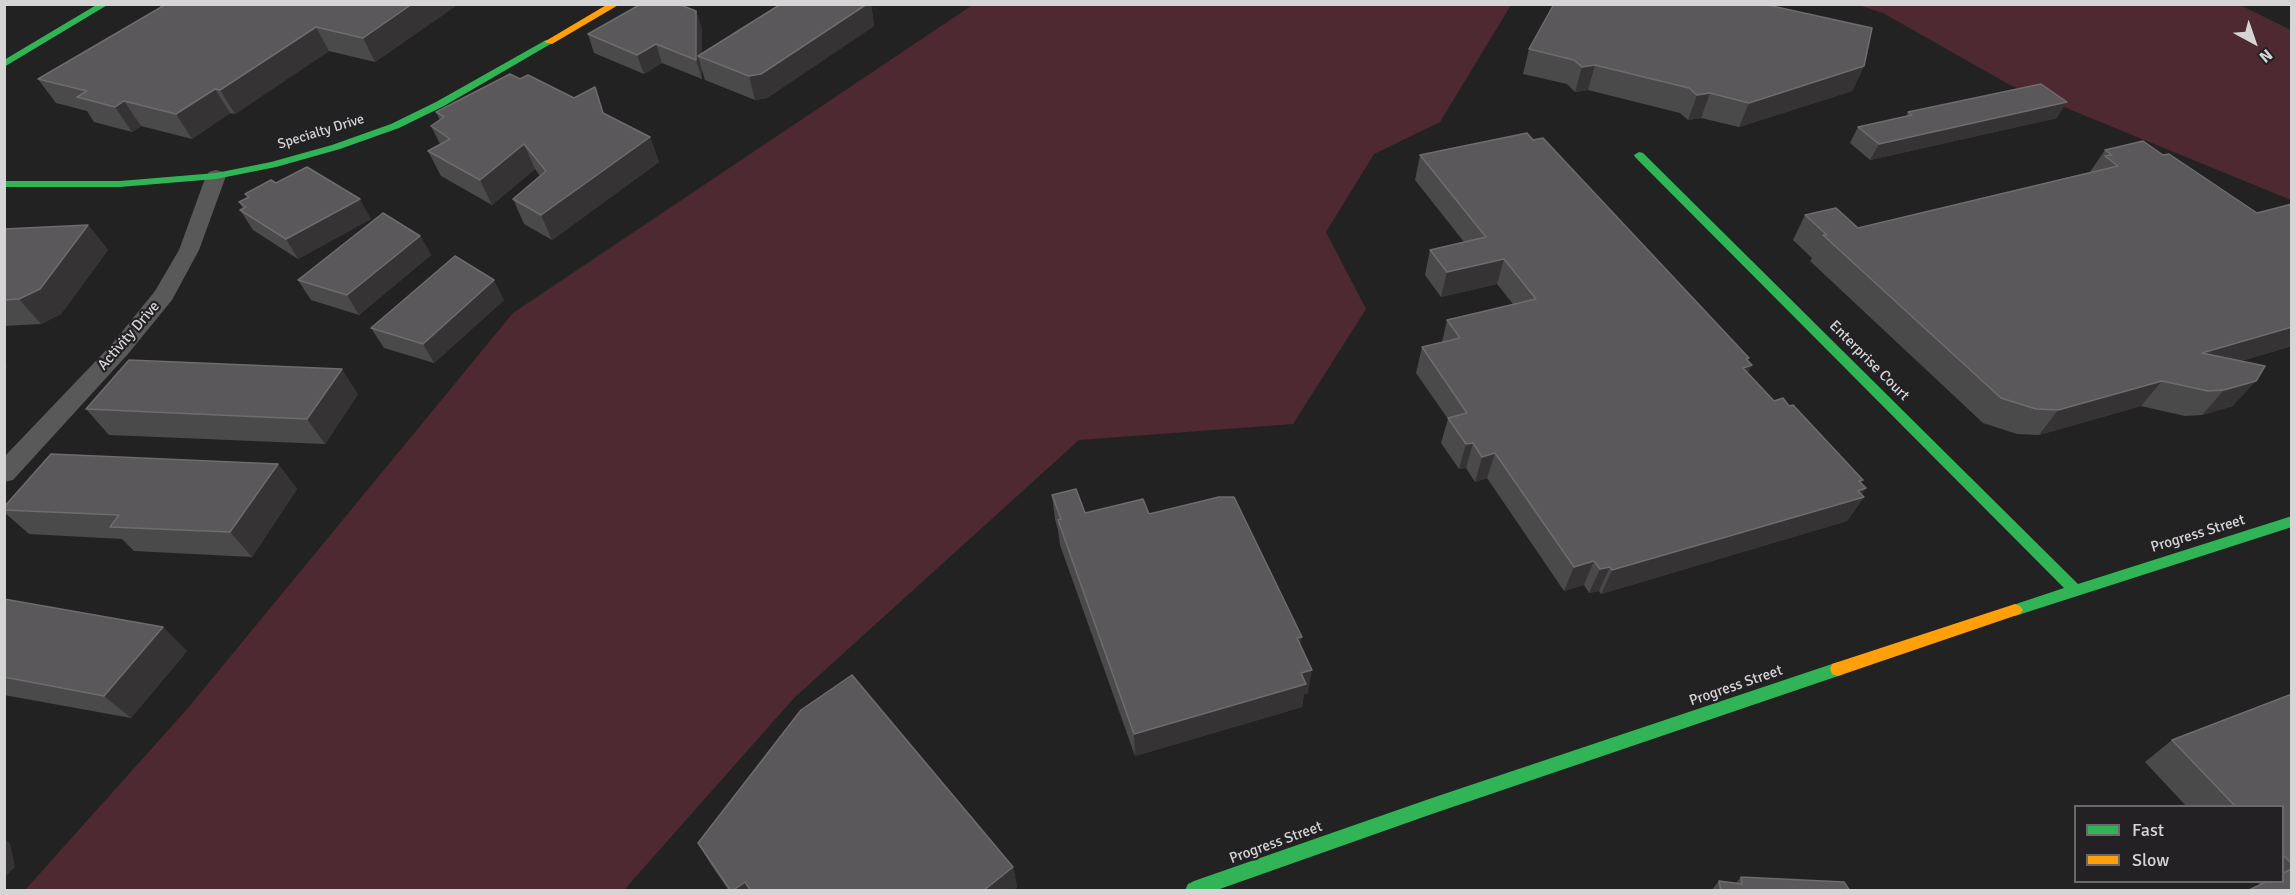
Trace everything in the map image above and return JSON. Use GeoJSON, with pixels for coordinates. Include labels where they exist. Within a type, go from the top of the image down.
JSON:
{"type":"FeatureCollection","features":[{"type":"Feature","properties":{"kind":"street"},"geometry":{"type":"LineString","coordinates":[[4,64],[105,4]]}},
{"type":"Feature","properties":{"kind":"street","name":"Specialty Drive"},"geometry":{"type":"LineString","coordinates":[[4,184],[120,184],[216,176],[272,165],[336,147],[395,126],[440,105],[616,4]]}},
{"type":"Feature","properties":{"kind":"street","name":"Enterprise Court"},"geometry":{"type":"LineString","coordinates":[[1639,155],[2075,590]]}},
{"type":"Feature","properties":{"kind":"street","name":"Activity Drive"},"geometry":{"type":"LineString","coordinates":[[4,472],[120,349],[164,295],[189,250],[216,176]]}},
{"type":"Feature","properties":{"kind":"street","name":"Progress Street"},"geometry":{"type":"LineString","coordinates":[[1194,891],[1338,838],[2075,590],[2292,521]]}},
{"type":"Feature","properties":{"kind":"shaded area"},"geometry":{"type":"Polygon","coordinates":[[[974,4],[1511,5],[1440,122],[1374,154],[1326,232],[1366,309],[1293,424],[1079,440],[794,698],[624,890],[25,890],[188,708],[513,313],[974,4]]]}},
{"type":"Feature","properties":{"kind":"shaded area"},"geometry":{"type":"Polygon","coordinates":[[[1858,5],[2240,5],[2291,30],[2291,200],[2010,85],[1883,13],[1858,5]]]}},
{"type":"Feature","properties":{"kind":"building"},"geometry":{"type":"Polygon","coordinates":[[[412,4],[363,38],[316,27],[220,90],[215,89],[176,114],[124,101],[115,107],[77,97],[87,91],[38,79],[163,6],[159,5],[412,4]]]}},
{"type":"Feature","properties":{"kind":"building"},"geometry":{"type":"Polygon","coordinates":[[[641,4],[678,4],[696,11],[696,60],[656,44],[637,55],[588,34],[641,4]]]}},
{"type":"Feature","properties":{"kind":"building"},"geometry":{"type":"Polygon","coordinates":[[[781,4],[867,4],[761,74],[749,76],[698,56],[781,4]]]}},
{"type":"Feature","properties":{"kind":"building"},"geometry":{"type":"Polygon","coordinates":[[[1554,4],[1763,4],[1872,28],[1864,66],[1749,103],[1710,93],[1697,95],[1689,88],[1595,65],[1582,67],[1574,60],[1529,49],[1554,4]]]}},
{"type":"Feature","properties":{"kind":"building"},"geometry":{"type":"Polygon","coordinates":[[[510,74],[520,79],[528,75],[574,98],[595,87],[603,113],[650,137],[541,215],[513,199],[546,171],[524,144],[480,180],[428,151],[450,139],[431,126],[444,117],[436,112],[510,74]]]}},
{"type":"Feature","properties":{"kind":"building"},"geometry":{"type":"Polygon","coordinates":[[[2041,84],[2067,102],[1879,144],[1858,127],[1912,115],[1908,112],[2041,84]]]}},
{"type":"Feature","properties":{"kind":"building"},"geometry":{"type":"Polygon","coordinates":[[[1527,133],[1533,140],[1543,138],[1749,358],[1746,359],[1752,365],[1743,368],[1774,401],[1783,398],[1789,406],[1793,405],[1863,480],[1859,481],[1866,488],[1858,491],[1864,497],[1612,570],[1610,567],[1600,569],[1594,561],[1574,567],[1495,453],[1482,457],[1473,443],[1466,444],[1448,418],[1467,413],[1422,347],[1460,338],[1447,320],[1536,299],[1504,259],[1447,272],[1430,250],[1486,237],[1420,155],[1527,133]]]}},
{"type":"Feature","properties":{"kind":"building"},"geometry":{"type":"Polygon","coordinates":[[[2143,141],[2163,155],[2169,154],[2257,213],[2292,204],[2292,327],[2202,353],[2265,366],[2256,381],[2224,390],[2208,391],[2162,381],[2058,410],[2036,409],[2001,398],[1823,235],[1827,235],[1805,215],[1836,208],[1858,228],[2118,166],[2105,156],[2112,155],[2105,150],[2143,141]]]}},
{"type":"Feature","properties":{"kind":"building"},"geometry":{"type":"Polygon","coordinates":[[[307,167],[360,199],[286,239],[240,210],[246,207],[239,202],[249,197],[245,194],[271,180],[276,183],[307,167]]]}},
{"type":"Feature","properties":{"kind":"building"},"geometry":{"type":"Polygon","coordinates":[[[383,213],[420,236],[347,295],[298,280],[383,213]]]}},
{"type":"Feature","properties":{"kind":"building"},"geometry":{"type":"Polygon","coordinates":[[[88,225],[40,289],[19,299],[4,300],[4,229],[88,225]]]}},
{"type":"Feature","properties":{"kind":"building"},"geometry":{"type":"Polygon","coordinates":[[[455,256],[494,280],[423,344],[371,328],[455,256]]]}},
{"type":"Feature","properties":{"kind":"building"},"geometry":{"type":"Polygon","coordinates":[[[129,360],[342,369],[307,419],[86,409],[129,360]]]}},
{"type":"Feature","properties":{"kind":"building"},"geometry":{"type":"Polygon","coordinates":[[[51,454],[278,464],[230,532],[110,527],[119,515],[4,510],[4,507],[51,454]]]}},
{"type":"Feature","properties":{"kind":"building"},"geometry":{"type":"Polygon","coordinates":[[[1076,489],[1085,513],[1143,499],[1149,514],[1219,497],[1234,497],[1302,637],[1297,638],[1312,670],[1301,673],[1306,684],[1134,734],[1058,520],[1061,519],[1052,495],[1076,489]]]}},
{"type":"Feature","properties":{"kind":"building"},"geometry":{"type":"Polygon","coordinates":[[[4,599],[163,627],[104,696],[4,677],[4,599]]]}},
{"type":"Feature","properties":{"kind":"building"},"geometry":{"type":"Polygon","coordinates":[[[852,675],[1013,867],[983,891],[751,891],[745,882],[731,891],[698,843],[801,710],[852,675]]]}},
{"type":"Feature","properties":{"kind":"building"},"geometry":{"type":"Polygon","coordinates":[[[2292,694],[2292,864],[2284,856],[2284,805],[2234,805],[2172,740],[2292,694]]]}},
{"type":"Feature","properties":{"kind":"building"},"geometry":{"type":"Polygon","coordinates":[[[2292,869],[2292,891],[2247,891],[2264,883],[2284,883],[2284,873],[2292,869]]]}},
{"type":"Feature","properties":{"kind":"building"},"geometry":{"type":"Polygon","coordinates":[[[1741,877],[1844,882],[1850,891],[1721,891],[1719,881],[1742,884],[1741,877]]]}},
{"type":"Feature","properties":{"kind":"traffic: fast"},"geometry":{"type":"LineString","coordinates":[[4,64],[105,4]]}},
{"type":"Feature","properties":{"kind":"traffic: fast"},"geometry":{"type":"LineString","coordinates":[[4,184],[120,184],[216,176],[272,165],[336,147],[395,126],[440,104],[549,42]]}},
{"type":"Feature","properties":{"kind":"traffic: fast"},"geometry":{"type":"LineString","coordinates":[[1639,155],[2075,590]]}},
{"type":"Feature","properties":{"kind":"traffic: fast"},"geometry":{"type":"LineString","coordinates":[[2015,610],[2292,521]]}},
{"type":"Feature","properties":{"kind":"traffic: fast"},"geometry":{"type":"LineString","coordinates":[[1194,890],[1432,806],[1838,669]]}},
{"type":"Feature","properties":{"kind":"traffic: slow"},"geometry":{"type":"LineString","coordinates":[[549,42],[616,4]]}},
{"type":"Feature","properties":{"kind":"traffic: slow"},"geometry":{"type":"LineString","coordinates":[[1838,669],[2015,610]]}}]}
